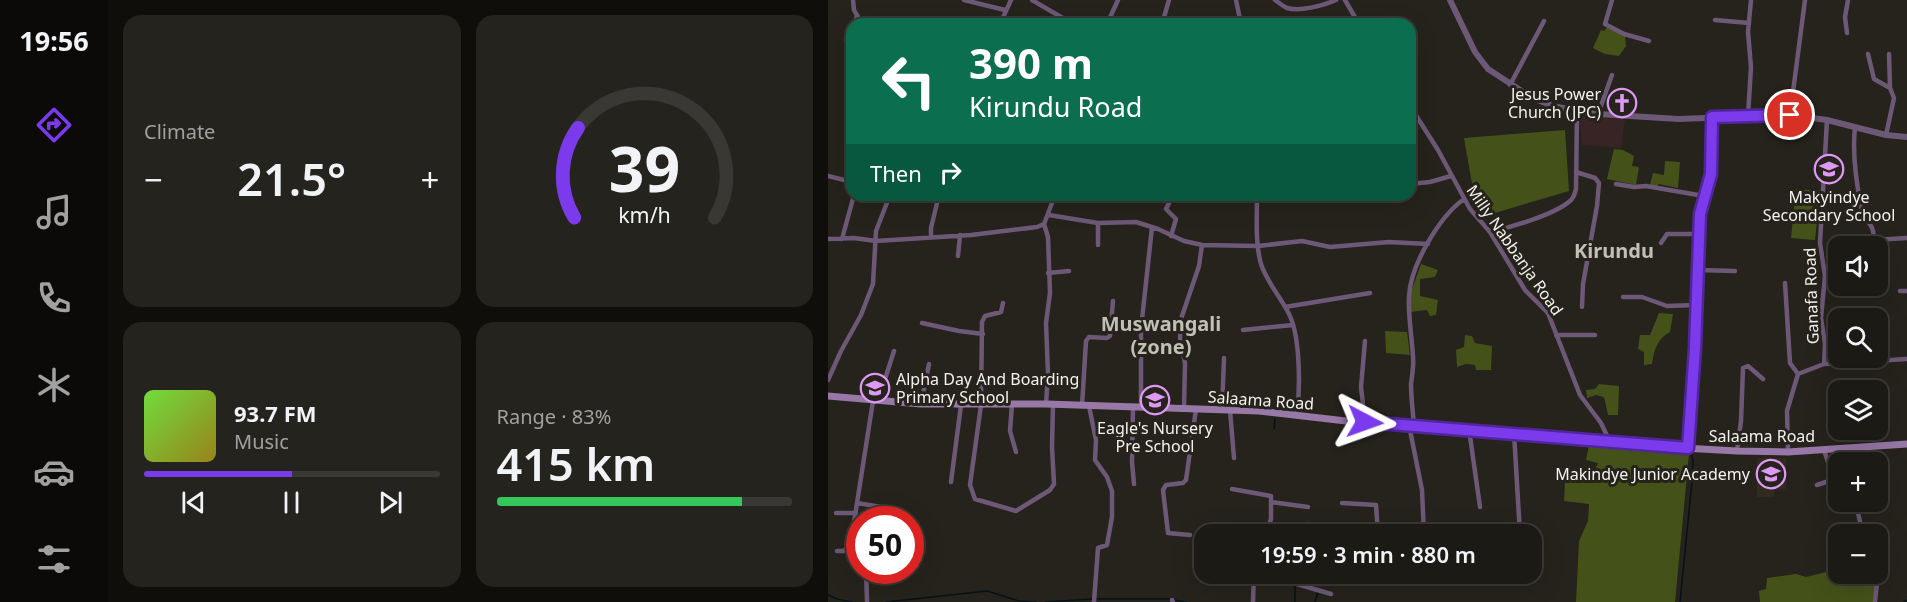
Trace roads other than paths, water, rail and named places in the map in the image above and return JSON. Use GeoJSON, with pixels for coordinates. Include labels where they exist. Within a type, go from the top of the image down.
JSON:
{"type":"FeatureCollection","features":[{"type":"Feature","properties":{"kind":"main road","name":"Salaama Road"},"geometry":{"type":"LineString","coordinates":[[828,397],[921,404],[1226,410],[1737,451],[1788,452],[1907,444]]}},
{"type":"Feature","properties":{"kind":"street"},"geometry":{"type":"LineString","coordinates":[[853,0],[853,7],[859,18]]}},
{"type":"Feature","properties":{"kind":"street"},"geometry":{"type":"LineString","coordinates":[[964,0],[1005,10]]}},
{"type":"Feature","properties":{"kind":"street"},"geometry":{"type":"LineString","coordinates":[[1002,18],[1011,0]]}},
{"type":"Feature","properties":{"kind":"street"},"geometry":{"type":"LineString","coordinates":[[1032,0],[1064,18]]}},
{"type":"Feature","properties":{"kind":"street"},"geometry":{"type":"LineString","coordinates":[[1110,18],[1118,0]]}},
{"type":"Feature","properties":{"kind":"street"},"geometry":{"type":"LineString","coordinates":[[1164,18],[1169,0]]}},
{"type":"Feature","properties":{"kind":"street"},"geometry":{"type":"LineString","coordinates":[[1238,0],[1240,18]]}},
{"type":"Feature","properties":{"kind":"street"},"geometry":{"type":"LineString","coordinates":[[1275,0],[1285,7],[1298,9],[1325,5],[1336,0]]}},
{"type":"Feature","properties":{"kind":"street"},"geometry":{"type":"LineString","coordinates":[[1345,0],[1356,18]]}},
{"type":"Feature","properties":{"kind":"street"},"geometry":{"type":"LineString","coordinates":[[1450,0],[1474,52],[1488,69],[1510,85],[1545,104],[1577,112],[1678,118],[1790,115],[1827,120],[1886,135],[1907,137]]}},
{"type":"Feature","properties":{"kind":"street"},"geometry":{"type":"LineString","coordinates":[[1612,0],[1605,24],[1624,34],[1649,41]]}},
{"type":"Feature","properties":{"kind":"street"},"geometry":{"type":"LineString","coordinates":[[1748,116],[1751,0]]}},
{"type":"Feature","properties":{"kind":"street"},"geometry":{"type":"LineString","coordinates":[[1790,115],[1805,0]]}},
{"type":"Feature","properties":{"kind":"street"},"geometry":{"type":"LineString","coordinates":[[1847,33],[1845,17],[1848,0]]}},
{"type":"Feature","properties":{"kind":"street"},"geometry":{"type":"LineString","coordinates":[[1716,20],[1749,23]]}},
{"type":"Feature","properties":{"kind":"street"},"geometry":{"type":"LineString","coordinates":[[1510,85],[1544,21]]}},
{"type":"Feature","properties":{"kind":"street"},"geometry":{"type":"LineString","coordinates":[[1868,54],[1874,79],[1890,88]]}},
{"type":"Feature","properties":{"kind":"street"},"geometry":{"type":"LineString","coordinates":[[1886,135],[1894,103],[1890,88],[1888,54]]}},
{"type":"Feature","properties":{"kind":"street"},"geometry":{"type":"LineString","coordinates":[[1598,114],[1612,75]]}},
{"type":"Feature","properties":{"kind":"street"},"geometry":{"type":"LineString","coordinates":[[1490,232],[1524,223],[1569,202],[1575,192],[1577,112]]}},
{"type":"Feature","properties":{"kind":"street","name":"Milly Nabbanja Road"},"geometry":{"type":"LineString","coordinates":[[1416,115],[1438,150],[1464,199],[1490,232],[1525,290],[1548,314],[1580,395],[1605,429],[1610,442]]}},
{"type":"Feature","properties":{"kind":"street"},"geometry":{"type":"LineString","coordinates":[[1688,448],[1695,348],[1700,214],[1711,174],[1712,117]]}},
{"type":"Feature","properties":{"kind":"street","name":"Ganafa Road"},"geometry":{"type":"LineString","coordinates":[[1798,374],[1824,364],[1825,344],[1821,318],[1825,276],[1820,243],[1827,120]]}},
{"type":"Feature","properties":{"kind":"street"},"geometry":{"type":"LineString","coordinates":[[1855,127],[1856,176],[1862,210],[1873,228],[1873,236]]}},
{"type":"Feature","properties":{"kind":"street"},"geometry":{"type":"LineString","coordinates":[[1576,172],[1595,178],[1599,183],[1583,284],[1582,308]]}},
{"type":"Feature","properties":{"kind":"street"},"geometry":{"type":"LineString","coordinates":[[828,176],[846,180]]}},
{"type":"Feature","properties":{"kind":"street"},"geometry":{"type":"LineString","coordinates":[[1416,183],[1451,176]]}},
{"type":"Feature","properties":{"kind":"street"},"geometry":{"type":"LineString","coordinates":[[1616,184],[1646,186],[1704,196]]}},
{"type":"Feature","properties":{"kind":"street"},"geometry":{"type":"LineString","coordinates":[[1424,524],[1422,490],[1411,425],[1413,357],[1409,295],[1419,262],[1428,244],[1444,217],[1464,199]]}},
{"type":"Feature","properties":{"kind":"street"},"geometry":{"type":"LineString","coordinates":[[842,239],[852,201]]}},
{"type":"Feature","properties":{"kind":"street"},"geometry":{"type":"LineString","coordinates":[[828,380],[861,315],[870,290],[874,275],[877,226],[887,201]]}},
{"type":"Feature","properties":{"kind":"street"},"geometry":{"type":"LineString","coordinates":[[931,237],[937,201]]}},
{"type":"Feature","properties":{"kind":"street"},"geometry":{"type":"LineString","coordinates":[[828,239],[854,238],[876,241],[1037,227],[1044,224],[1053,201]]}},
{"type":"Feature","properties":{"kind":"street"},"geometry":{"type":"LineString","coordinates":[[1169,201],[1166,209],[1176,219],[1171,236]]}},
{"type":"Feature","properties":{"kind":"street"},"geometry":{"type":"LineString","coordinates":[[1257,201],[1258,246],[1261,262],[1268,281],[1285,307],[1297,342],[1297,416]]}},
{"type":"Feature","properties":{"kind":"street"},"geometry":{"type":"LineString","coordinates":[[1049,215],[1098,223],[1132,222],[1202,245],[1258,246],[1302,241],[1330,247],[1389,242],[1428,244]]}},
{"type":"Feature","properties":{"kind":"street"},"geometry":{"type":"LineString","coordinates":[[1098,223],[1098,245]]}},
{"type":"Feature","properties":{"kind":"street"},"geometry":{"type":"LineString","coordinates":[[1003,303],[1001,312],[984,317],[981,405],[970,484],[975,499],[1016,511],[1050,490],[1054,484],[1046,323],[1050,292],[1048,237],[1044,224]]}},
{"type":"Feature","properties":{"kind":"street"},"geometry":{"type":"LineString","coordinates":[[1134,484],[1132,462],[1152,227]]}},
{"type":"Feature","properties":{"kind":"street"},"geometry":{"type":"LineString","coordinates":[[1661,243],[1668,234],[1699,234]]}},
{"type":"Feature","properties":{"kind":"street"},"geometry":{"type":"LineString","coordinates":[[958,256],[960,235]]}},
{"type":"Feature","properties":{"kind":"street"},"geometry":{"type":"LineString","coordinates":[[1888,241],[1907,238]]}},
{"type":"Feature","properties":{"kind":"street"},"geometry":{"type":"LineString","coordinates":[[1184,408],[1185,363],[1180,338],[1181,319],[1199,266],[1202,245]]}},
{"type":"Feature","properties":{"kind":"street"},"geometry":{"type":"LineString","coordinates":[[1698,270],[1735,271]]}},
{"type":"Feature","properties":{"kind":"street"},"geometry":{"type":"LineString","coordinates":[[1048,273],[1069,271]]}},
{"type":"Feature","properties":{"kind":"street"},"geometry":{"type":"LineString","coordinates":[[1785,283],[1790,363],[1798,374],[1787,411],[1788,452]]}},
{"type":"Feature","properties":{"kind":"street"},"geometry":{"type":"LineString","coordinates":[[1900,291],[1907,291]]}},
{"type":"Feature","properties":{"kind":"street"},"geometry":{"type":"LineString","coordinates":[[1285,307],[1370,293]]}},
{"type":"Feature","properties":{"kind":"street"},"geometry":{"type":"LineString","coordinates":[[1623,297],[1642,297],[1667,306],[1696,305]]}},
{"type":"Feature","properties":{"kind":"street"},"geometry":{"type":"LineString","coordinates":[[1094,602],[1098,548],[1107,545],[1113,504],[1107,477],[1095,460],[1096,440],[1086,406],[1086,341],[1089,337],[1107,338],[1110,336],[1113,301]]}},
{"type":"Feature","properties":{"kind":"street"},"geometry":{"type":"LineString","coordinates":[[922,323],[959,332],[983,334]]}},
{"type":"Feature","properties":{"kind":"street"},"geometry":{"type":"LineString","coordinates":[[1243,330],[1293,325]]}},
{"type":"Feature","properties":{"kind":"street"},"geometry":{"type":"LineString","coordinates":[[1556,335],[1595,335]]}},
{"type":"Feature","properties":{"kind":"street"},"geometry":{"type":"LineString","coordinates":[[1365,341],[1361,387],[1365,422]]}},
{"type":"Feature","properties":{"kind":"street"},"geometry":{"type":"LineString","coordinates":[[871,506],[857,504],[875,401],[894,351]]}},
{"type":"Feature","properties":{"kind":"street"},"geometry":{"type":"LineString","coordinates":[[1224,358],[1226,410],[1234,458]]}},
{"type":"Feature","properties":{"kind":"street"},"geometry":{"type":"LineString","coordinates":[[1824,364],[1907,359]]}},
{"type":"Feature","properties":{"kind":"street"},"geometry":{"type":"LineString","coordinates":[[921,404],[929,364]]}},
{"type":"Feature","properties":{"kind":"street"},"geometry":{"type":"LineString","coordinates":[[1737,451],[1741,421],[1743,368],[1748,366],[1762,379]]}},
{"type":"Feature","properties":{"kind":"street"},"geometry":{"type":"LineString","coordinates":[[1012,404],[1010,432],[1016,452]]}},
{"type":"Feature","properties":{"kind":"street"},"geometry":{"type":"LineString","coordinates":[[951,482],[961,405]]}},
{"type":"Feature","properties":{"kind":"street"},"geometry":{"type":"LineString","coordinates":[[1190,535],[1168,533],[1163,490],[1166,485],[1183,483],[1186,480],[1196,409]]}},
{"type":"Feature","properties":{"kind":"street"},"geometry":{"type":"LineString","coordinates":[[1469,429],[1480,507]]}},
{"type":"Feature","properties":{"kind":"street"},"geometry":{"type":"LineString","coordinates":[[1514,433],[1519,524]]}},
{"type":"Feature","properties":{"kind":"street"},"geometry":{"type":"LineString","coordinates":[[1824,450],[1828,462]]}},
{"type":"Feature","properties":{"kind":"street"},"geometry":{"type":"LineString","coordinates":[[1817,485],[1828,481]]}},
{"type":"Feature","properties":{"kind":"street"},"geometry":{"type":"LineString","coordinates":[[1232,489],[1270,495],[1269,524]]}},
{"type":"Feature","properties":{"kind":"street"},"geometry":{"type":"LineString","coordinates":[[1271,502],[1308,507]]}},
{"type":"Feature","properties":{"kind":"street"},"geometry":{"type":"LineString","coordinates":[[1342,503],[1376,504],[1377,524]]}},
{"type":"Feature","properties":{"kind":"street"},"geometry":{"type":"LineString","coordinates":[[836,513],[846,513]]}},
{"type":"Feature","properties":{"kind":"street"},"geometry":{"type":"LineString","coordinates":[[837,551],[846,548]]}},
{"type":"Feature","properties":{"kind":"street"},"geometry":{"type":"LineString","coordinates":[[866,584],[867,601]]}},
{"type":"Feature","properties":{"kind":"street"},"geometry":{"type":"LineString","coordinates":[[1253,602],[1254,584]]}},
{"type":"Feature","properties":{"kind":"street"},"geometry":{"type":"LineString","coordinates":[[1296,584],[1331,594]]}},
{"type":"Feature","properties":{"kind":"street"},"geometry":{"type":"LineString","coordinates":[[1875,602],[1877,584]]}},
{"type":"Feature","properties":{"kind":"waterway"},"geometry":{"type":"LineString","coordinates":[[1274,429],[1275,419]]}},
{"type":"Feature","properties":{"kind":"waterway"},"geometry":{"type":"LineString","coordinates":[[1680,602],[1692,482],[1691,452]]}},
{"type":"Feature","properties":{"kind":"waterway"},"geometry":{"type":"LineString","coordinates":[[1295,586],[1295,602]]}},
{"type":"Feature","properties":{"kind":"waterway"},"geometry":{"type":"LineString","coordinates":[[886,602],[987,591],[1019,601],[1036,602]]}},
{"type":"Feature","properties":{"kind":"waterway"},"geometry":{"type":"LineString","coordinates":[[1315,602],[1318,592]]}},
{"type":"Feature","properties":{"kind":"waterway"},"geometry":{"type":"LineString","coordinates":[[828,595],[852,602]]}},
{"type":"Feature","properties":{"kind":"waterway"},"geometry":{"type":"LineString","coordinates":[[1045,602],[1092,599]]}},
{"type":"Feature","properties":{"kind":"waterway"},"geometry":{"type":"LineString","coordinates":[[1096,599],[1170,599]]}},
{"type":"Feature","properties":{"kind":"waterway"},"geometry":{"type":"LineString","coordinates":[[1174,600],[1186,602]]}},
{"type":"Feature","properties":{"kind":"place","name":"Jesus Power Church (JPC)"},"geometry":{"type":"Point","coordinates":[1622,103]}},
{"type":"Feature","properties":{"kind":"place","name":"Makyindye Secondary School"},"geometry":{"type":"Point","coordinates":[1829,169]}},
{"type":"Feature","properties":{"kind":"place","name":"Alpha Day And Boarding Primary School"},"geometry":{"type":"Point","coordinates":[875,388]}},
{"type":"Feature","properties":{"kind":"place","name":"Eagle's Nursery Pre School"},"geometry":{"type":"Point","coordinates":[1155,400]}},
{"type":"Feature","properties":{"kind":"place","name":"Makindye Junior Academy"},"geometry":{"type":"Point","coordinates":[1771,474]}},
{"type":"Feature","properties":{"kind":"district","name":"Kirundu"},"geometry":{"type":"Point","coordinates":[1614,250]}},
{"type":"Feature","properties":{"kind":"district","name":"Muswangali (zone)"},"geometry":{"type":"Point","coordinates":[1161,334]}}]}
